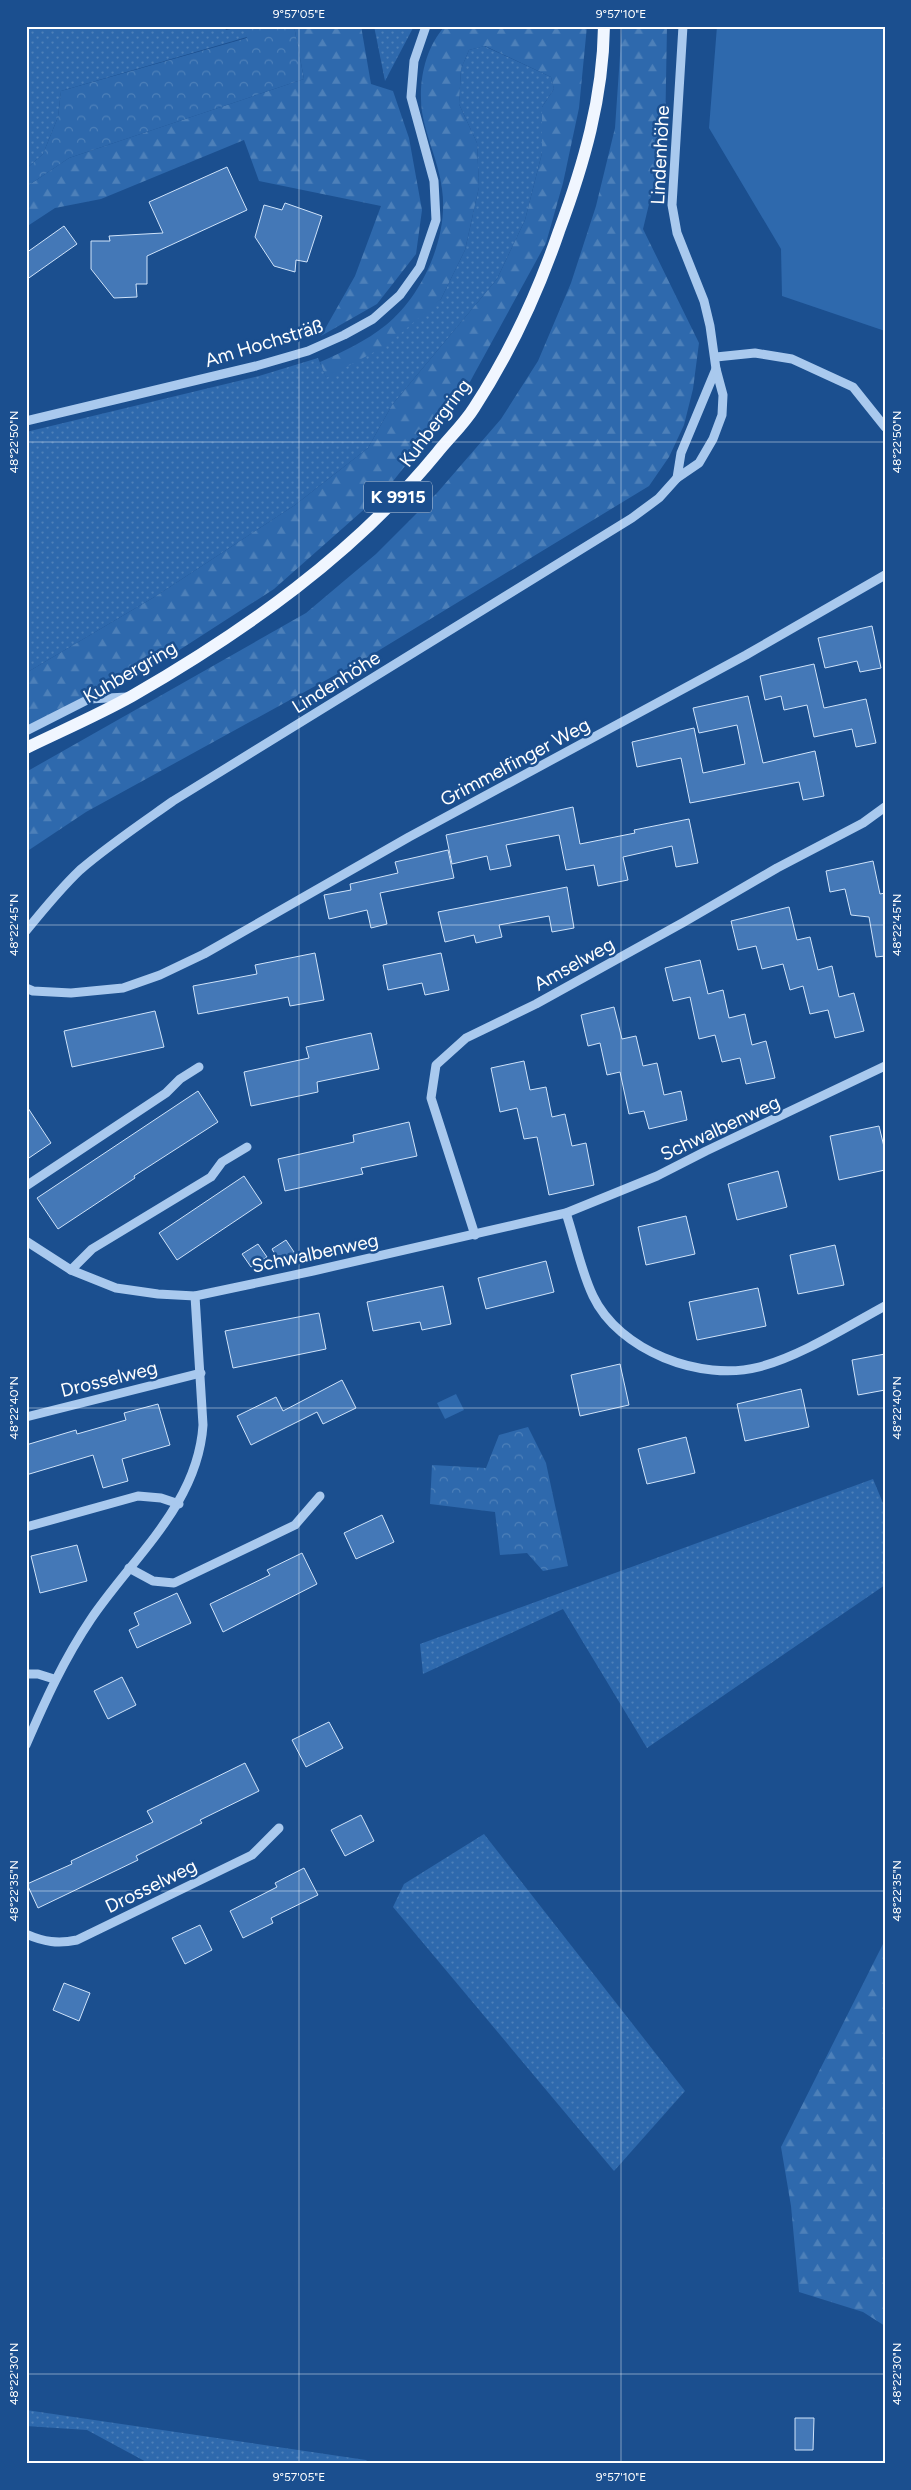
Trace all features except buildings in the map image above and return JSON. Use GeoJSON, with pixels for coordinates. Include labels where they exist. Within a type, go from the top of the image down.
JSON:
{"type":"FeatureCollection","features":[{"type":"Feature","properties":{"kind":"main road","name":"Kuhbergring"},"geometry":{"type":"LineString","coordinates":[[26,748],[130,697],[266,612],[344,548],[411,485],[474,408],[513,339],[542,280],[581,171],[598,100],[604,26]]}},
{"type":"Feature","properties":{"kind":"street","name":"Am Hochsträß"},"geometry":{"type":"LineString","coordinates":[[26,421],[256,366],[308,351],[344,335],[373,319],[400,295],[420,267],[436,220],[434,181],[411,97],[414,62],[426,26]]}},
{"type":"Feature","properties":{"kind":"street","name":"Lindenhöhe"},"geometry":{"type":"LineString","coordinates":[[26,931],[54,897],[80,871],[121,838],[173,801],[632,518],[659,498],[677,478],[699,463],[722,415],[723,395],[716,369],[716,357],[704,301],[677,233],[672,205],[683,26]]}},
{"type":"Feature","properties":{"kind":"street"},"geometry":{"type":"LineString","coordinates":[[716,357],[755,353],[792,359],[852,388],[885,427]]}},
{"type":"Feature","properties":{"kind":"street","name":"Lindenhöhe"},"geometry":{"type":"LineString","coordinates":[[677,478],[682,452],[716,369]]}},
{"type":"Feature","properties":{"kind":"street","name":"Grimmelfinger Weg"},"geometry":{"type":"LineString","coordinates":[[26,988],[33,991],[71,993],[123,988],[160,975],[204,954],[409,837],[746,655],[885,575]]}},
{"type":"Feature","properties":{"kind":"street"},"geometry":{"type":"LineString","coordinates":[[26,731],[89,699],[130,697]]}},
{"type":"Feature","properties":{"kind":"street","name":"Amselweg"},"geometry":{"type":"LineString","coordinates":[[475,1235],[431,1098],[436,1065],[466,1038],[536,1004],[777,868],[863,823],[885,807]]}},
{"type":"Feature","properties":{"kind":"street","name":"Schwalbenweg"},"geometry":{"type":"LineString","coordinates":[[26,1242],[71,1270],[116,1288],[158,1294],[195,1296],[475,1235],[566,1213],[657,1176],[885,1066]]}},
{"type":"Feature","properties":{"kind":"street"},"geometry":{"type":"LineString","coordinates":[[26,1186],[166,1093],[180,1079],[199,1067]]}},
{"type":"Feature","properties":{"kind":"street"},"geometry":{"type":"LineString","coordinates":[[71,1270],[92,1249],[211,1177],[222,1162],[247,1147]]}},
{"type":"Feature","properties":{"kind":"street"},"geometry":{"type":"LineString","coordinates":[[566,1213],[593,1296],[616,1327],[648,1352],[683,1366],[722,1370],[758,1367],[820,1340],[885,1306]]}},
{"type":"Feature","properties":{"kind":"street"},"geometry":{"type":"LineString","coordinates":[[26,1745],[54,1679],[91,1619],[178,1504],[195,1471],[202,1445],[203,1425],[195,1296]]}},
{"type":"Feature","properties":{"kind":"street","name":"Drosselweg"},"geometry":{"type":"LineString","coordinates":[[26,1417],[200,1373]]}},
{"type":"Feature","properties":{"kind":"street"},"geometry":{"type":"LineString","coordinates":[[26,1527],[138,1496],[161,1498],[178,1504]]}},
{"type":"Feature","properties":{"kind":"street"},"geometry":{"type":"LineString","coordinates":[[129,1568],[154,1582],[174,1582],[295,1526],[320,1496]]}},
{"type":"Feature","properties":{"kind":"street"},"geometry":{"type":"LineString","coordinates":[[26,1674],[38,1674],[54,1679]]}},
{"type":"Feature","properties":{"kind":"street","name":"Drosselweg"},"geometry":{"type":"LineString","coordinates":[[26,1934],[44,1942],[63,1943],[78,1940],[252,1855],[279,1828]]}},
{"type":"Feature","properties":{"kind":"green space"},"geometry":{"type":"Polygon","coordinates":[[[26,26],[224,26],[226,30],[244,26],[247,37],[61,91],[58,117],[43,154],[26,169],[26,26]]]}},
{"type":"Feature","properties":{"kind":"green space"},"geometry":{"type":"Polygon","coordinates":[[[243,26],[294,26],[304,79],[69,158],[26,187],[26,169],[43,154],[58,117],[61,91],[247,38],[243,26]]]}},
{"type":"Feature","properties":{"kind":"green space"},"geometry":{"type":"Polygon","coordinates":[[[294,26],[361,26],[371,84],[393,91],[409,138],[422,210],[416,254],[377,304],[321,336],[355,276],[381,206],[259,181],[244,140],[101,199],[55,208],[26,227],[26,187],[69,158],[304,79],[294,26]]]}},
{"type":"Feature","properties":{"kind":"green space"},"geometry":{"type":"Polygon","coordinates":[[[374,26],[414,26],[385,81],[374,26]]]}},
{"type":"Feature","properties":{"kind":"green space"},"geometry":{"type":"Polygon","coordinates":[[[445,26],[587,26],[579,108],[563,183],[546,243],[466,389],[386,490],[274,589],[153,667],[26,731],[26,673],[156,596],[295,505],[368,448],[392,405],[497,279],[525,220],[542,153],[542,107],[554,89],[551,77],[485,46],[469,50],[461,69],[459,104],[477,143],[479,187],[465,250],[441,299],[387,345],[326,378],[320,362],[370,336],[386,325],[399,312],[422,281],[437,245],[443,207],[442,189],[424,122],[421,89],[424,66],[432,44],[445,26]]]}},
{"type":"Feature","properties":{"kind":"green space"},"geometry":{"type":"Polygon","coordinates":[[[622,26],[667,26],[665,138],[643,229],[699,343],[693,389],[684,425],[669,457],[649,486],[368,657],[86,812],[26,852],[26,772],[306,613],[376,554],[437,493],[501,419],[538,361],[571,283],[596,206],[615,128],[622,26]]]}},
{"type":"Feature","properties":{"kind":"green space"},"geometry":{"type":"Polygon","coordinates":[[[717,26],[885,26],[885,331],[782,296],[781,249],[709,128],[717,26]]]}},
{"type":"Feature","properties":{"kind":"green space"},"geometry":{"type":"Polygon","coordinates":[[[484,46],[551,77],[554,89],[542,107],[542,153],[525,220],[497,279],[392,405],[368,448],[295,505],[156,596],[26,673],[26,432],[259,376],[318,358],[326,377],[441,299],[465,250],[479,187],[477,143],[459,104],[461,69],[469,50],[484,46]]]}},
{"type":"Feature","properties":{"kind":"green space"},"geometry":{"type":"Polygon","coordinates":[[[456,1394],[464,1410],[445,1419],[437,1403],[456,1394]]]}},
{"type":"Feature","properties":{"kind":"green space"},"geometry":{"type":"Polygon","coordinates":[[[528,1427],[546,1463],[568,1566],[543,1571],[527,1553],[500,1555],[495,1512],[430,1504],[432,1465],[486,1468],[499,1435],[528,1427]]]}},
{"type":"Feature","properties":{"kind":"green space"},"geometry":{"type":"Polygon","coordinates":[[[873,1479],[885,1508],[885,1585],[647,1748],[563,1609],[423,1674],[420,1644],[873,1479]]]}},
{"type":"Feature","properties":{"kind":"green space"},"geometry":{"type":"Polygon","coordinates":[[[484,1834],[685,2091],[614,2171],[393,1907],[404,1884],[484,1834]]]}},
{"type":"Feature","properties":{"kind":"green space"},"geometry":{"type":"Polygon","coordinates":[[[885,1940],[885,2326],[863,2312],[799,2292],[791,2206],[781,2147],[885,1940]]]}},
{"type":"Feature","properties":{"kind":"green space"},"geometry":{"type":"Polygon","coordinates":[[[26,2410],[366,2460],[370,2464],[150,2464],[87,2430],[26,2426],[26,2410]]]}}]}
